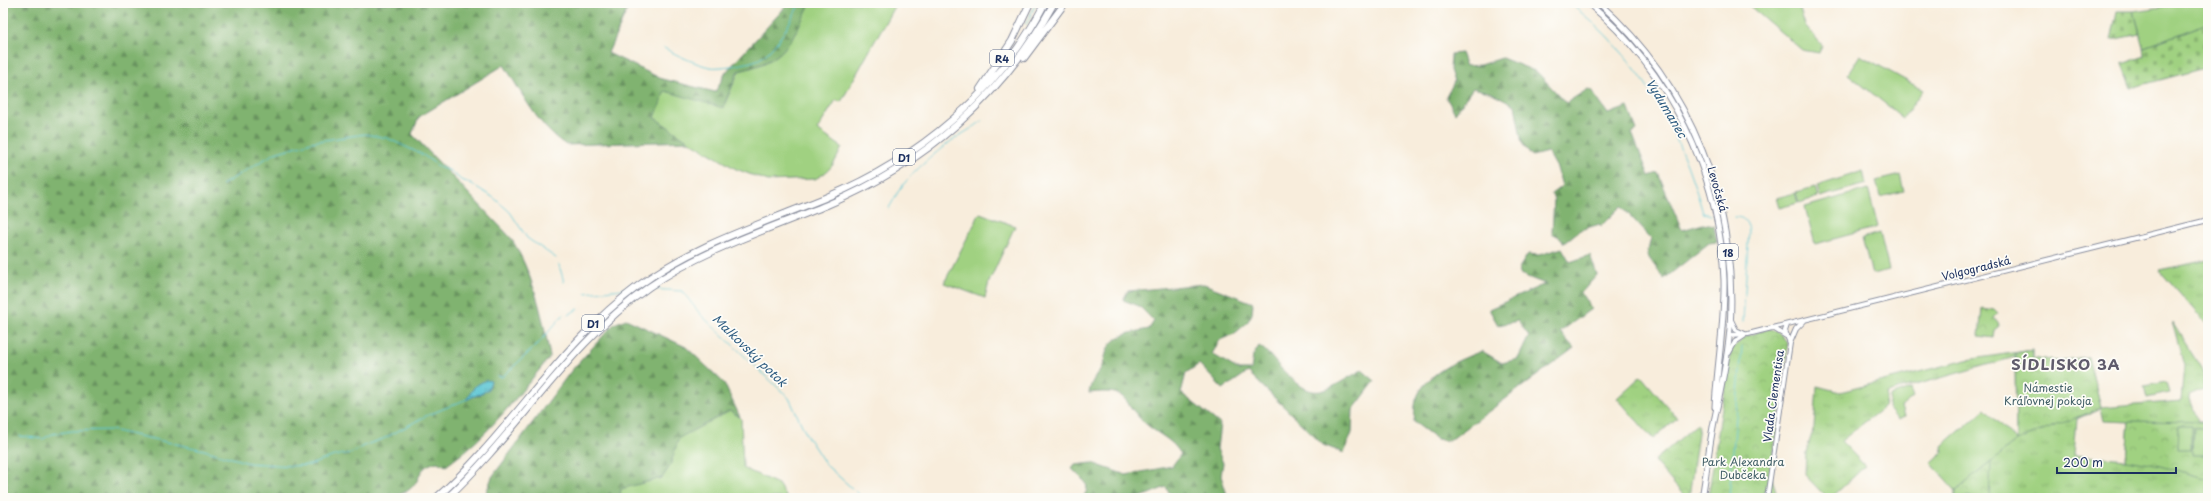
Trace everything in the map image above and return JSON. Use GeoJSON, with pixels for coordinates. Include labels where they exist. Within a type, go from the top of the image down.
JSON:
{"type":"FeatureCollection","features":[{"type":"Feature","properties":{"kind":"highway","name":"R4"},"geometry":{"type":"LineString","coordinates":[[972,102],[1012,41],[1030,3]]}},
{"type":"Feature","properties":{"kind":"highway","name":"D1"},"geometry":{"type":"LineString","coordinates":[[436,498],[459,476],[498,433],[561,357],[606,312],[658,272],[713,242],[827,197],[872,176],[926,142],[972,102],[1010,58],[1045,3]]}},
{"type":"Feature","properties":{"kind":"highway","name":"D1"},"geometry":{"type":"LineString","coordinates":[[447,498],[489,455],[571,356],[615,313],[664,277],[722,246],[848,196],[901,167],[954,128],[980,104],[1008,73],[1036,34],[1054,3]]}},
{"type":"Feature","properties":{"kind":"highway","name":"R4"},"geometry":{"type":"LineString","coordinates":[[1008,73],[1023,60],[1065,3]]}},
{"type":"Feature","properties":{"kind":"main road","name":"Levočská"},"geometry":{"type":"LineString","coordinates":[[1588,3],[1628,41],[1660,82],[1690,137],[1709,190],[1718,231],[1724,279],[1723,326],[1715,418]]}},
{"type":"Feature","properties":{"kind":"main road","name":"Levočská"},"geometry":{"type":"LineString","coordinates":[[1599,3],[1629,33],[1658,68],[1684,109],[1702,147],[1714,183],[1726,229],[1730,274],[1730,335],[1702,498]]}},
{"type":"Feature","properties":{"kind":"street","name":"Volgogradská"},"geometry":{"type":"LineString","coordinates":[[1730,335],[1748,334],[2208,220]]}},
{"type":"Feature","properties":{"kind":"street"},"geometry":{"type":"LineString","coordinates":[[1731,319],[1736,330],[1748,334]]}},
{"type":"Feature","properties":{"kind":"street"},"geometry":{"type":"LineString","coordinates":[[1787,324],[1793,333],[1799,325],[1808,319]]}},
{"type":"Feature","properties":{"kind":"street","name":"Vlada Clementisa"},"geometry":{"type":"LineString","coordinates":[[1787,324],[1786,336],[1790,344]]}},
{"type":"Feature","properties":{"kind":"street","name":"Vlada Clementisa"},"geometry":{"type":"LineString","coordinates":[[1772,328],[1786,336]]}},
{"type":"Feature","properties":{"kind":"street","name":"Vlada Clementisa"},"geometry":{"type":"LineString","coordinates":[[1767,498],[1790,344],[1793,333]]}},
{"type":"Feature","properties":{"kind":"street","name":"Volgogradská"},"geometry":{"type":"LineString","coordinates":[[1727,359],[1732,345],[1748,334]]}},
{"type":"Feature","properties":{"kind":"green space"},"geometry":{"type":"Polygon","coordinates":[[[3,3],[630,3],[608,53],[662,79],[715,92],[726,72],[789,3],[811,3],[785,48],[777,55],[755,67],[738,71],[723,108],[655,118],[689,141],[566,145],[547,129],[531,109],[504,65],[419,117],[412,134],[511,238],[519,252],[536,296],[550,357],[489,429],[461,455],[446,466],[437,462],[426,467],[411,488],[390,498],[3,498],[3,3]]]}},
{"type":"Feature","properties":{"kind":"green space"},"geometry":{"type":"Polygon","coordinates":[[[811,3],[896,3],[841,102],[836,100],[817,130],[842,147],[835,162],[825,173],[815,179],[768,181],[736,169],[689,141],[655,118],[665,91],[723,108],[739,71],[755,67],[778,55],[791,39],[811,3]]]}},
{"type":"Feature","properties":{"kind":"green space"},"geometry":{"type":"Polygon","coordinates":[[[1746,3],[1798,3],[1805,25],[1822,45],[1819,53],[1802,50],[1746,3]]]}},
{"type":"Feature","properties":{"kind":"green space"},"geometry":{"type":"Polygon","coordinates":[[[2168,3],[2208,3],[2208,23],[2144,47],[2134,11],[2162,7],[2168,3]]]}},
{"type":"Feature","properties":{"kind":"green space"},"geometry":{"type":"Polygon","coordinates":[[[2117,11],[2134,11],[2140,34],[2111,40],[2117,11]]]}},
{"type":"Feature","properties":{"kind":"green space"},"geometry":{"type":"Polygon","coordinates":[[[2208,23],[2208,67],[2131,88],[2122,64],[2145,56],[2144,47],[2208,23]]]}},
{"type":"Feature","properties":{"kind":"green space"},"geometry":{"type":"Polygon","coordinates":[[[1461,53],[1466,66],[1480,65],[1502,58],[1537,72],[1566,103],[1588,89],[1591,90],[1608,114],[1628,107],[1637,130],[1632,133],[1649,176],[1658,173],[1682,230],[1703,224],[1714,226],[1717,242],[1709,243],[1664,279],[1647,255],[1651,238],[1621,206],[1601,226],[1600,224],[1580,230],[1564,243],[1561,238],[1552,233],[1554,199],[1551,194],[1562,186],[1557,168],[1548,152],[1532,156],[1522,143],[1515,105],[1492,93],[1473,88],[1455,113],[1446,97],[1454,82],[1450,70],[1451,54],[1461,53]]]}},
{"type":"Feature","properties":{"kind":"green space"},"geometry":{"type":"Polygon","coordinates":[[[1860,55],[1923,90],[1903,118],[1848,74],[1860,55]]]}},
{"type":"Feature","properties":{"kind":"green space"},"geometry":{"type":"Polygon","coordinates":[[[1863,171],[1866,184],[1820,197],[1817,186],[1863,171]]]}},
{"type":"Feature","properties":{"kind":"green space"},"geometry":{"type":"Polygon","coordinates":[[[1900,175],[1904,191],[1880,197],[1876,181],[1900,175]]]}},
{"type":"Feature","properties":{"kind":"green space"},"geometry":{"type":"Polygon","coordinates":[[[1815,187],[1818,197],[1799,203],[1796,192],[1815,187]]]}},
{"type":"Feature","properties":{"kind":"green space"},"geometry":{"type":"Polygon","coordinates":[[[1868,189],[1878,227],[1815,244],[1805,207],[1868,189]]]}},
{"type":"Feature","properties":{"kind":"green space"},"geometry":{"type":"Polygon","coordinates":[[[1795,193],[1798,203],[1779,208],[1776,198],[1795,193]]]}},
{"type":"Feature","properties":{"kind":"green space"},"geometry":{"type":"Polygon","coordinates":[[[980,213],[1015,226],[989,282],[985,298],[944,283],[980,213]]]}},
{"type":"Feature","properties":{"kind":"green space"},"geometry":{"type":"Polygon","coordinates":[[[1880,233],[1889,270],[1872,274],[1862,238],[1880,233]]]}},
{"type":"Feature","properties":{"kind":"green space"},"geometry":{"type":"Polygon","coordinates":[[[1562,248],[1570,262],[1590,255],[1597,275],[1581,293],[1591,309],[1560,332],[1574,348],[1449,441],[1437,439],[1414,422],[1415,403],[1420,391],[1427,382],[1443,369],[1453,363],[1482,351],[1502,363],[1518,359],[1529,336],[1518,321],[1498,325],[1489,309],[1545,284],[1520,274],[1519,268],[1528,254],[1539,255],[1562,248]]]}},
{"type":"Feature","properties":{"kind":"green space"},"geometry":{"type":"Polygon","coordinates":[[[2208,260],[2208,326],[2159,270],[2208,260]]]}},
{"type":"Feature","properties":{"kind":"green space"},"geometry":{"type":"Polygon","coordinates":[[[1204,284],[1253,303],[1252,314],[1247,323],[1234,334],[1220,340],[1212,354],[1239,370],[1251,370],[1253,356],[1259,346],[1267,352],[1291,378],[1310,390],[1319,391],[1327,389],[1337,385],[1362,370],[1375,381],[1353,410],[1352,433],[1344,453],[1323,445],[1248,372],[1223,389],[1199,364],[1186,373],[1181,393],[1220,424],[1217,449],[1223,463],[1221,476],[1228,498],[1168,498],[1170,494],[1166,487],[1139,498],[1083,498],[1087,490],[1086,483],[1072,469],[1075,465],[1092,463],[1126,475],[1172,466],[1181,454],[1173,444],[1146,424],[1120,395],[1103,392],[1089,393],[1092,382],[1102,366],[1107,350],[1114,340],[1137,331],[1149,329],[1154,321],[1139,306],[1123,300],[1128,291],[1204,284]]]}},
{"type":"Feature","properties":{"kind":"green space"},"geometry":{"type":"Polygon","coordinates":[[[1982,308],[1994,310],[1998,314],[1994,318],[2000,326],[1995,330],[1994,338],[1979,336],[1982,308]]]}},
{"type":"Feature","properties":{"kind":"green space"},"geometry":{"type":"Polygon","coordinates":[[[626,319],[686,347],[724,383],[740,417],[729,411],[680,438],[670,466],[662,478],[621,489],[620,498],[484,498],[492,477],[571,371],[614,324],[626,319]]]}},
{"type":"Feature","properties":{"kind":"green space"},"geometry":{"type":"Polygon","coordinates":[[[2172,322],[2204,373],[2203,390],[2189,396],[2198,421],[2208,421],[2208,497],[1956,498],[1956,491],[2016,441],[2015,357],[1887,393],[1884,407],[1841,441],[1865,466],[1831,498],[1827,498],[1805,475],[1806,452],[1814,428],[1817,386],[1840,392],[1966,360],[2032,350],[2032,357],[2056,361],[2088,357],[2101,408],[2181,401],[2184,366],[2172,322]],[[2101,408],[2077,419],[2074,455],[2126,460],[2129,422],[2104,421],[2101,408]]]}},
{"type":"Feature","properties":{"kind":"green space","name":"Park Alexandra Dubčeka"},"geometry":{"type":"Polygon","coordinates":[[[1769,328],[1779,333],[1788,343],[1771,476],[1776,491],[1775,498],[1708,498],[1731,349],[1747,336],[1769,328]]]}},
{"type":"Feature","properties":{"kind":"green space","name":"Námestie Kráľovnej pokoja"},"geometry":{"type":"Polygon","coordinates":[[[2032,350],[2032,357],[2056,361],[2088,357],[2101,408],[2016,441],[2015,353],[2032,350]]]}},
{"type":"Feature","properties":{"kind":"green space"},"geometry":{"type":"Polygon","coordinates":[[[1641,376],[1677,418],[1653,439],[1617,398],[1641,376]]]}},
{"type":"Feature","properties":{"kind":"green space"},"geometry":{"type":"Polygon","coordinates":[[[2166,382],[2169,393],[2147,398],[2144,386],[2166,382]]]}},
{"type":"Feature","properties":{"kind":"green space"},"geometry":{"type":"Polygon","coordinates":[[[1910,389],[1913,397],[1901,407],[1904,416],[1898,420],[1888,408],[1890,396],[1910,389]]]}},
{"type":"Feature","properties":{"kind":"green space"},"geometry":{"type":"Polygon","coordinates":[[[1985,409],[2016,441],[1956,491],[1931,463],[1943,452],[1942,446],[1985,409]]]}},
{"type":"Feature","properties":{"kind":"green space"},"geometry":{"type":"Polygon","coordinates":[[[730,411],[741,418],[743,468],[778,484],[787,498],[620,498],[621,489],[662,478],[670,466],[679,438],[730,411]]]}},
{"type":"Feature","properties":{"kind":"green space"},"geometry":{"type":"Polygon","coordinates":[[[2129,421],[2208,422],[2208,479],[2161,466],[2126,460],[2129,421]]]}},
{"type":"Feature","properties":{"kind":"green space"},"geometry":{"type":"Polygon","coordinates":[[[1697,424],[1699,426],[1689,498],[1686,498],[1654,461],[1697,424]]]}},
{"type":"Feature","properties":{"kind":"green space"},"geometry":{"type":"Polygon","coordinates":[[[2179,426],[2191,426],[2191,449],[2178,449],[2179,426]]]}},
{"type":"Feature","properties":{"kind":"green space"},"geometry":{"type":"Polygon","coordinates":[[[2193,428],[2205,428],[2205,455],[2192,455],[2193,428]]]}},
{"type":"Feature","properties":{"kind":"green space"},"geometry":{"type":"Polygon","coordinates":[[[1991,462],[1989,498],[1956,498],[1956,491],[1991,462]]]}},
{"type":"Feature","properties":{"kind":"water"},"geometry":{"type":"Polygon","coordinates":[[[486,380],[491,381],[488,390],[466,400],[475,386],[486,380]]]}},
{"type":"Feature","properties":{"kind":"waterway"},"geometry":{"type":"LineString","coordinates":[[664,48],[686,59],[710,67],[744,64],[757,60],[767,53],[779,40],[800,3]]}},
{"type":"Feature","properties":{"kind":"waterway"},"geometry":{"type":"LineString","coordinates":[[1026,24],[1036,3]]}},
{"type":"Feature","properties":{"kind":"waterway","name":"Vydumanec"},"geometry":{"type":"LineString","coordinates":[[1569,3],[1617,46],[1654,96],[1682,152],[1703,213],[1711,215]]}},
{"type":"Feature","properties":{"kind":"waterway"},"geometry":{"type":"LineString","coordinates":[[889,208],[897,193],[920,167],[951,141],[982,121]]}},
{"type":"Feature","properties":{"kind":"waterway"},"geometry":{"type":"LineString","coordinates":[[222,185],[275,153],[311,142],[365,134],[387,138],[423,155],[441,168],[449,170],[461,180],[470,183],[494,198],[510,212],[527,238],[556,258]]}},
{"type":"Feature","properties":{"kind":"waterway","name":"Vydumanec"},"geometry":{"type":"LineString","coordinates":[[1735,217],[1744,220],[1749,229],[1743,322]]}},
{"type":"Feature","properties":{"kind":"waterway"},"geometry":{"type":"LineString","coordinates":[[559,265],[564,282]]}},
{"type":"Feature","properties":{"kind":"waterway","name":"Malkovský potok"},"geometry":{"type":"LineString","coordinates":[[585,293],[632,288]]}},
{"type":"Feature","properties":{"kind":"waterway","name":"Malkovský potok"},"geometry":{"type":"LineString","coordinates":[[651,289],[682,291],[701,315],[789,398],[807,436],[826,465],[863,498]]}},
{"type":"Feature","properties":{"kind":"waterway"},"geometry":{"type":"LineString","coordinates":[[568,315],[578,309]]}},
{"type":"Feature","properties":{"kind":"waterway"},"geometry":{"type":"LineString","coordinates":[[497,376],[502,377],[537,345],[563,315]]}},
{"type":"Feature","properties":{"kind":"waterway","name":"Vydumanec"},"geometry":{"type":"LineString","coordinates":[[1729,498],[1742,347]]}},
{"type":"Feature","properties":{"kind":"waterway"},"geometry":{"type":"LineString","coordinates":[[20,436],[43,439],[52,434],[72,431],[111,430],[204,450],[249,463],[292,466],[310,465],[334,456],[351,453],[368,444],[383,439],[426,416],[467,399]]}},
{"type":"Feature","properties":{"kind":"district","name":"SÍDLISKO 3A"},"geometry":{"type":"Point","coordinates":[2066,363]}}]}
